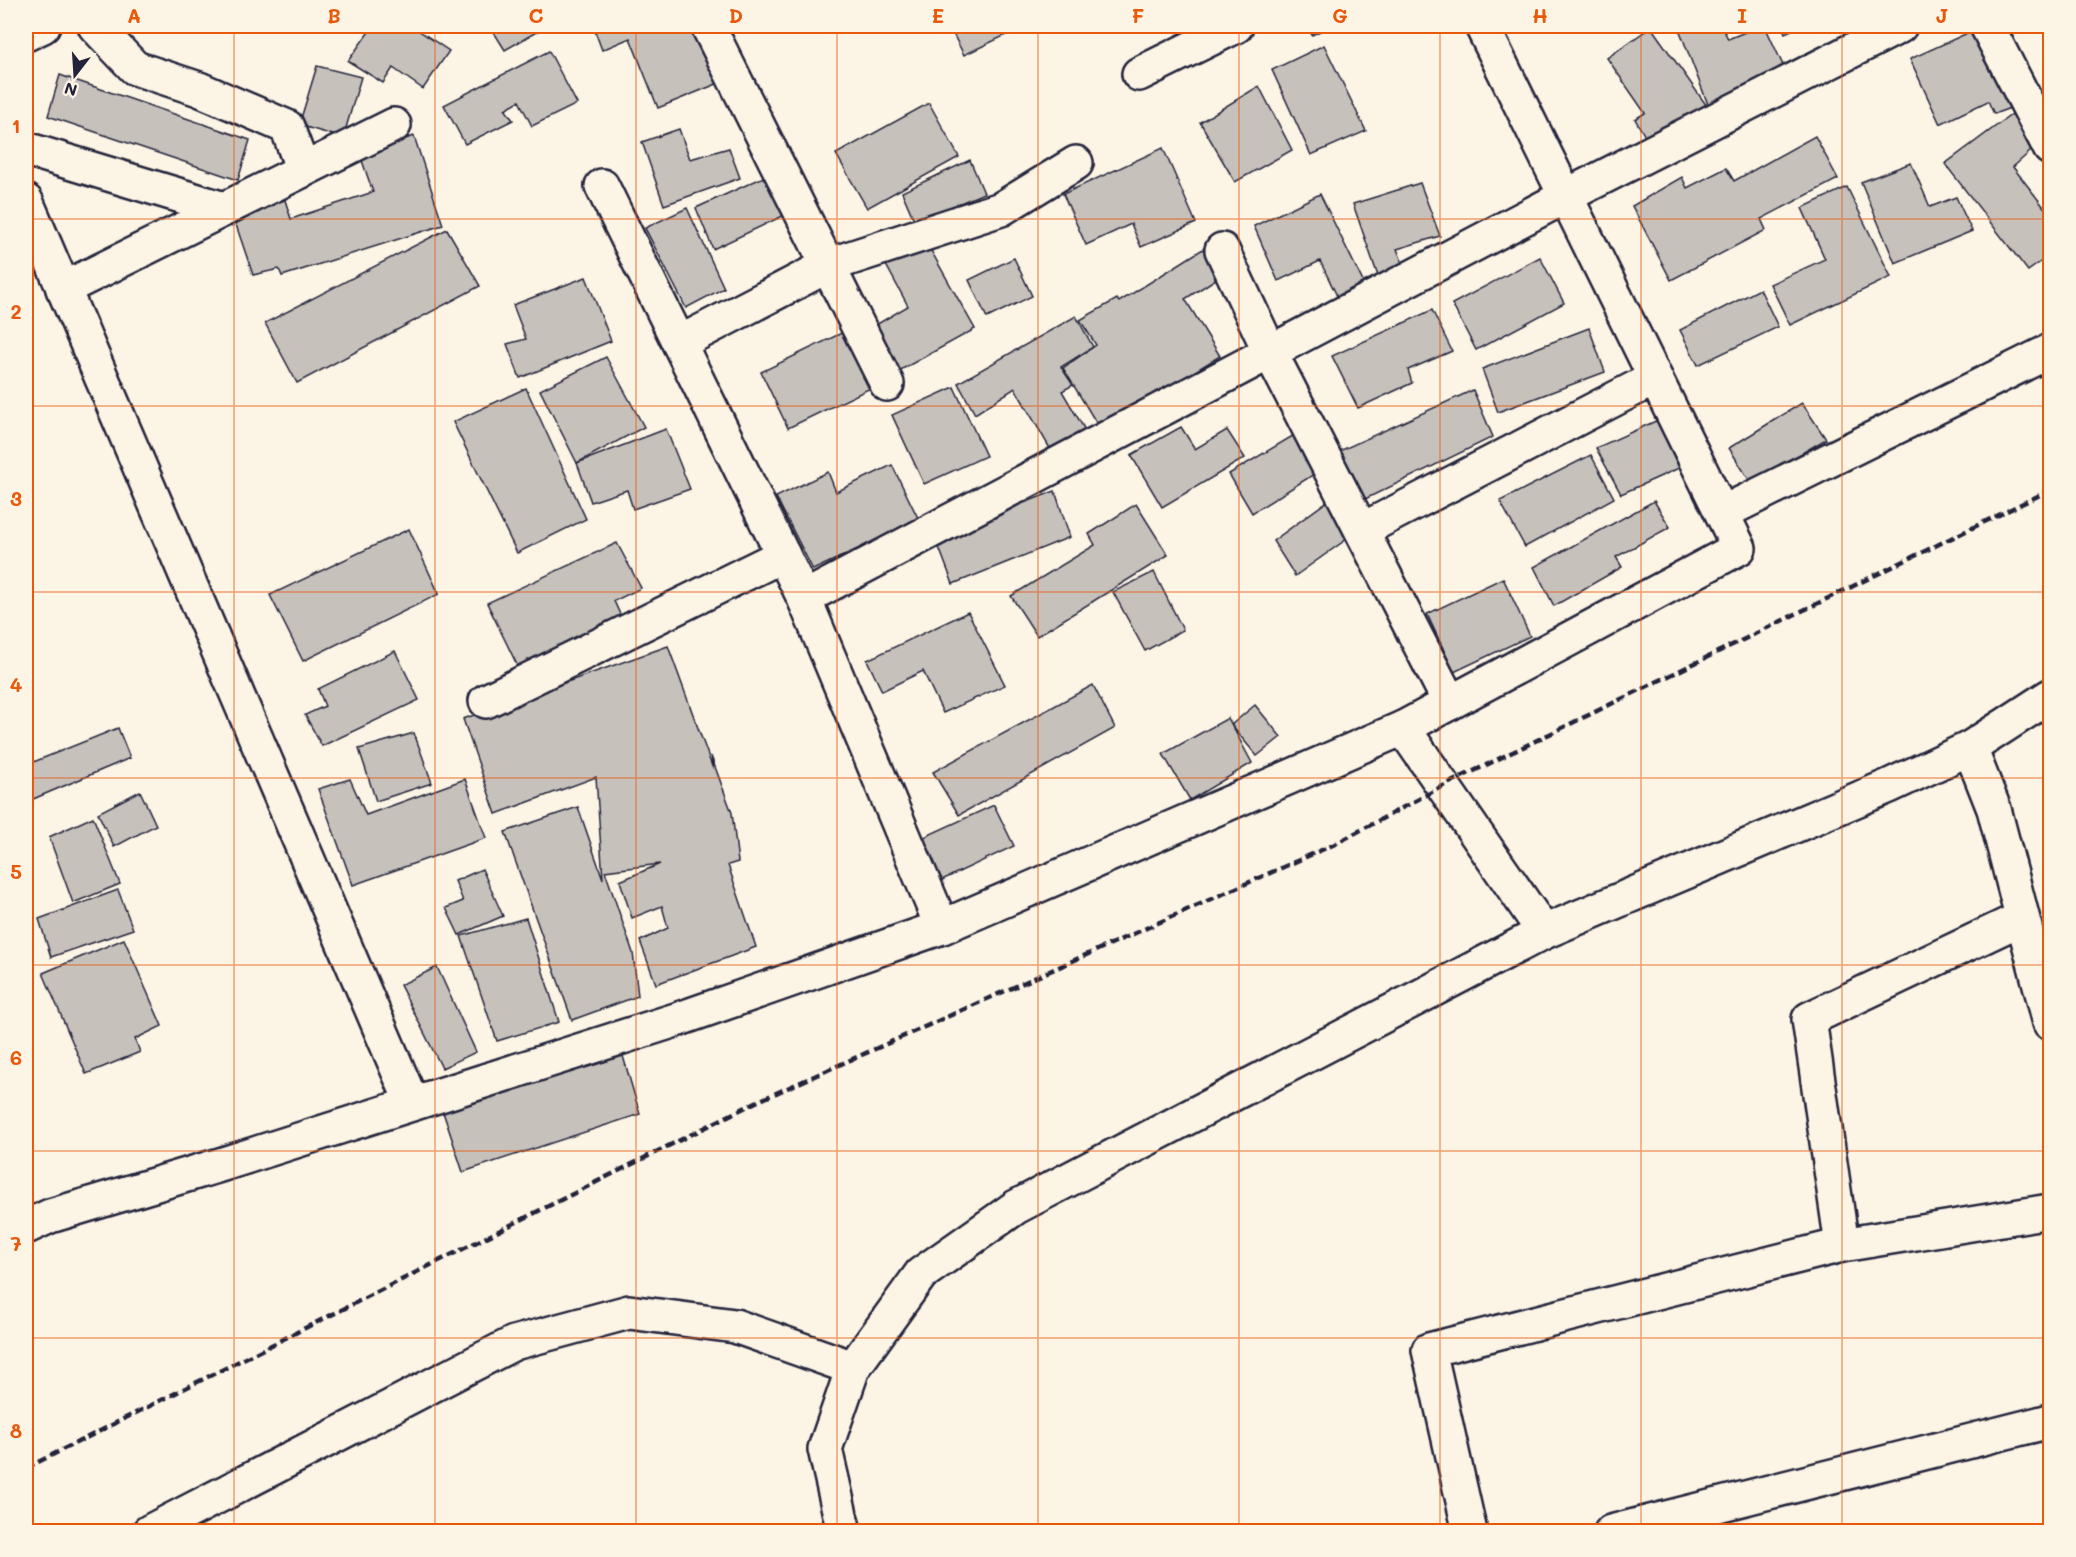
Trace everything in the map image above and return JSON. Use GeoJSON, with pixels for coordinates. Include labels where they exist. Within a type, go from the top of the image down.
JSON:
{"type":"FeatureCollection","features":[{"type":"Feature","properties":{"kind":"street"},"geometry":{"type":"LineString","coordinates":[[26,34],[43,26]]}},
{"type":"Feature","properties":{"kind":"street"},"geometry":{"type":"LineString","coordinates":[[94,26],[135,68],[199,89],[286,127],[303,170]]}},
{"type":"Feature","properties":{"kind":"street"},"geometry":{"type":"LineString","coordinates":[[708,26],[887,384]]}},
{"type":"Feature","properties":{"kind":"street"},"geometry":{"type":"LineString","coordinates":[[1139,74],[1236,26]]}},
{"type":"Feature","properties":{"kind":"street"},"geometry":{"type":"LineString","coordinates":[[26,1227],[50,1216],[220,1165],[679,1019],[942,927],[1403,728],[1739,548],[1482,26]]}},
{"type":"Feature","properties":{"kind":"street"},"geometry":{"type":"LineString","coordinates":[[804,597],[1566,196],[1900,26]]}},
{"type":"Feature","properties":{"kind":"street"},"geometry":{"type":"LineString","coordinates":[[1987,26],[2050,148]]}},
{"type":"Feature","properties":{"kind":"street"},"geometry":{"type":"LineString","coordinates":[[63,289],[394,125]]}},
{"type":"Feature","properties":{"kind":"street"},"geometry":{"type":"LineString","coordinates":[[26,149],[224,209]]}},
{"type":"Feature","properties":{"kind":"street"},"geometry":{"type":"LineString","coordinates":[[679,343],[829,265],[1001,209],[1076,163]]}},
{"type":"Feature","properties":{"kind":"street"},"geometry":{"type":"LineString","coordinates":[[602,186],[804,597],[942,927]]}},
{"type":"Feature","properties":{"kind":"street"},"geometry":{"type":"LineString","coordinates":[[26,201],[412,1103]]}},
{"type":"Feature","properties":{"kind":"street"},"geometry":{"type":"LineString","coordinates":[[1222,250],[1270,352],[1450,703]]}},
{"type":"Feature","properties":{"kind":"street"},"geometry":{"type":"LineString","coordinates":[[1722,513],[2050,351]]}},
{"type":"Feature","properties":{"kind":"street"},"geometry":{"type":"LineString","coordinates":[[1362,530],[1655,378]]}},
{"type":"Feature","properties":{"kind":"street"},"geometry":{"type":"LineString","coordinates":[[486,701],[783,555]]}},
{"type":"Feature","properties":{"kind":"street"},"geometry":{"type":"LineString","coordinates":[[844,1532],[825,1449],[853,1368],[921,1274],[1016,1207],[1544,932],[1889,786],[1970,748],[2050,696]]}},
{"type":"Feature","properties":{"kind":"street"},"geometry":{"type":"LineString","coordinates":[[1403,728],[1544,932]]}},
{"type":"Feature","properties":{"kind":"street"},"geometry":{"type":"LineString","coordinates":[[1970,748],[1994,809],[2050,1023]]}},
{"type":"Feature","properties":{"kind":"street"},"geometry":{"type":"LineString","coordinates":[[1842,1245],[1809,1018],[2022,918]]}},
{"type":"Feature","properties":{"kind":"street"},"geometry":{"type":"LineString","coordinates":[[1470,1532],[1430,1350],[1842,1245],[2050,1211]]}},
{"type":"Feature","properties":{"kind":"street"},"geometry":{"type":"LineString","coordinates":[[149,1532],[514,1343],[628,1312],[735,1326],[853,1368]]}},
{"type":"Feature","properties":{"kind":"street"},"geometry":{"type":"LineString","coordinates":[[1611,1532],[2050,1421]]}},
{"type":"Feature","properties":{"kind":"building"},"geometry":{"type":"Polygon","coordinates":[[[373,26],[412,26],[449,51],[423,89],[393,68],[383,83],[348,61],[373,26]]]}},
{"type":"Feature","properties":{"kind":"building"},"geometry":{"type":"Polygon","coordinates":[[[490,26],[547,26],[505,50],[490,26]]]}},
{"type":"Feature","properties":{"kind":"building"},"geometry":{"type":"Polygon","coordinates":[[[593,26],[694,26],[719,83],[658,108],[630,38],[602,50],[593,26]]]}},
{"type":"Feature","properties":{"kind":"building"},"geometry":{"type":"Polygon","coordinates":[[[949,26],[1025,26],[964,55],[949,26]]]}},
{"type":"Feature","properties":{"kind":"building"},"geometry":{"type":"Polygon","coordinates":[[[1307,26],[1330,26],[1312,35],[1307,26]]]}},
{"type":"Feature","properties":{"kind":"building"},"geometry":{"type":"Polygon","coordinates":[[[1678,26],[1722,26],[1728,39],[1765,26],[1787,74],[1709,107],[1678,26]]]}},
{"type":"Feature","properties":{"kind":"building"},"geometry":{"type":"Polygon","coordinates":[[[1782,26],[1800,26],[1785,33],[1782,26]]]}},
{"type":"Feature","properties":{"kind":"building"},"geometry":{"type":"Polygon","coordinates":[[[1847,26],[1892,26],[1856,43],[1847,26]]]}},
{"type":"Feature","properties":{"kind":"building"},"geometry":{"type":"Polygon","coordinates":[[[1651,27],[1707,106],[1650,145],[1635,119],[1645,113],[1607,58],[1651,27]]]}},
{"type":"Feature","properties":{"kind":"building"},"geometry":{"type":"Polygon","coordinates":[[[1972,31],[2010,108],[1994,114],[1988,101],[1940,124],[1910,59],[1972,31]]]}},
{"type":"Feature","properties":{"kind":"building"},"geometry":{"type":"Polygon","coordinates":[[[1324,45],[1366,131],[1311,155],[1272,70],[1324,45]]]}},
{"type":"Feature","properties":{"kind":"building"},"geometry":{"type":"Polygon","coordinates":[[[549,51],[577,104],[532,126],[519,101],[505,109],[513,120],[465,144],[444,105],[549,51]]]}},
{"type":"Feature","properties":{"kind":"building"},"geometry":{"type":"Polygon","coordinates":[[[317,66],[361,77],[343,138],[299,125],[317,66]]]}},
{"type":"Feature","properties":{"kind":"building"},"geometry":{"type":"Polygon","coordinates":[[[60,75],[250,140],[238,180],[48,116],[60,75]]]}},
{"type":"Feature","properties":{"kind":"building"},"geometry":{"type":"Polygon","coordinates":[[[1259,86],[1292,150],[1235,182],[1200,122],[1259,86]]]}},
{"type":"Feature","properties":{"kind":"building"},"geometry":{"type":"Polygon","coordinates":[[[929,103],[959,157],[867,208],[836,154],[929,103]]]}},
{"type":"Feature","properties":{"kind":"building"},"geometry":{"type":"Polygon","coordinates":[[[2015,112],[2040,143],[2013,167],[2050,215],[2050,255],[2028,271],[1945,164],[2015,112]]]}},
{"type":"Feature","properties":{"kind":"building"},"geometry":{"type":"Polygon","coordinates":[[[679,129],[690,159],[729,148],[740,178],[664,205],[642,142],[679,129]]]}},
{"type":"Feature","properties":{"kind":"building"},"geometry":{"type":"Polygon","coordinates":[[[414,136],[443,225],[282,276],[279,269],[253,275],[233,216],[285,200],[291,219],[373,192],[360,155],[414,136]]]}},
{"type":"Feature","properties":{"kind":"building"},"geometry":{"type":"Polygon","coordinates":[[[1815,136],[1838,179],[1761,219],[1766,230],[1671,280],[1632,206],[1682,177],[1687,188],[1726,168],[1734,181],[1815,136]]]}},
{"type":"Feature","properties":{"kind":"building"},"geometry":{"type":"Polygon","coordinates":[[[1163,148],[1196,223],[1141,247],[1131,224],[1086,245],[1063,194],[1163,148]]]}},
{"type":"Feature","properties":{"kind":"building"},"geometry":{"type":"Polygon","coordinates":[[[970,160],[984,193],[915,222],[902,192],[970,160]]]}},
{"type":"Feature","properties":{"kind":"building"},"geometry":{"type":"Polygon","coordinates":[[[1911,163],[1930,207],[1956,197],[1972,231],[1895,263],[1861,182],[1911,163]]]}},
{"type":"Feature","properties":{"kind":"building"},"geometry":{"type":"Polygon","coordinates":[[[768,175],[785,215],[713,249],[696,208],[768,175]]]}},
{"type":"Feature","properties":{"kind":"building"},"geometry":{"type":"Polygon","coordinates":[[[1420,183],[1440,236],[1397,249],[1404,266],[1378,276],[1353,204],[1420,183]]]}},
{"type":"Feature","properties":{"kind":"building"},"geometry":{"type":"Polygon","coordinates":[[[1847,187],[1891,277],[1790,325],[1770,284],[1825,259],[1802,208],[1847,187]]]}},
{"type":"Feature","properties":{"kind":"building"},"geometry":{"type":"Polygon","coordinates":[[[1320,194],[1367,290],[1340,302],[1320,261],[1278,281],[1254,226],[1320,194]]]}},
{"type":"Feature","properties":{"kind":"building"},"geometry":{"type":"Polygon","coordinates":[[[687,208],[724,288],[686,308],[645,228],[687,208]]]}},
{"type":"Feature","properties":{"kind":"building"},"geometry":{"type":"Polygon","coordinates":[[[447,229],[480,286],[297,383],[265,323],[447,229]]]}},
{"type":"Feature","properties":{"kind":"building"},"geometry":{"type":"Polygon","coordinates":[[[925,240],[975,329],[897,372],[869,329],[908,306],[885,263],[925,240]]]}},
{"type":"Feature","properties":{"kind":"building"},"geometry":{"type":"Polygon","coordinates":[[[1206,247],[1225,273],[1185,299],[1220,356],[1100,429],[1063,368],[1096,345],[1080,320],[1117,299],[1119,302],[1206,247]]]}},
{"type":"Feature","properties":{"kind":"building"},"geometry":{"type":"Polygon","coordinates":[[[1540,257],[1564,303],[1476,350],[1452,304],[1540,257]]]}},
{"type":"Feature","properties":{"kind":"building"},"geometry":{"type":"Polygon","coordinates":[[[1014,258],[1032,296],[987,318],[969,280],[1014,258]]]}},
{"type":"Feature","properties":{"kind":"building"},"geometry":{"type":"Polygon","coordinates":[[[586,277],[611,341],[520,378],[507,344],[526,339],[513,305],[586,277]]]}},
{"type":"Feature","properties":{"kind":"building"},"geometry":{"type":"Polygon","coordinates":[[[1760,289],[1778,327],[1698,365],[1680,330],[1760,289]]]}},
{"type":"Feature","properties":{"kind":"building"},"geometry":{"type":"Polygon","coordinates":[[[1432,310],[1452,351],[1408,370],[1412,383],[1358,408],[1332,356],[1432,310]]]}},
{"type":"Feature","properties":{"kind":"building"},"geometry":{"type":"Polygon","coordinates":[[[1076,316],[1093,347],[1061,367],[1073,385],[1062,391],[1085,430],[1052,452],[1015,388],[975,414],[958,383],[1076,316]]]}},
{"type":"Feature","properties":{"kind":"building"},"geometry":{"type":"Polygon","coordinates":[[[854,327],[881,383],[788,428],[761,372],[854,327]]]}},
{"type":"Feature","properties":{"kind":"building"},"geometry":{"type":"Polygon","coordinates":[[[1589,328],[1605,372],[1498,412],[1482,369],[1589,328]]]}},
{"type":"Feature","properties":{"kind":"building"},"geometry":{"type":"Polygon","coordinates":[[[606,357],[644,427],[577,463],[540,390],[606,357]]]}},
{"type":"Feature","properties":{"kind":"building"},"geometry":{"type":"Polygon","coordinates":[[[954,387],[986,456],[924,484],[892,415],[954,387]]]}},
{"type":"Feature","properties":{"kind":"building"},"geometry":{"type":"Polygon","coordinates":[[[526,388],[586,519],[517,553],[453,422],[526,388]]]}},
{"type":"Feature","properties":{"kind":"building"},"geometry":{"type":"Polygon","coordinates":[[[1473,390],[1493,437],[1359,502],[1335,453],[1473,390]]]}},
{"type":"Feature","properties":{"kind":"building"},"geometry":{"type":"Polygon","coordinates":[[[1802,403],[1826,439],[1751,483],[1729,448],[1802,403]]]}},
{"type":"Feature","properties":{"kind":"building"},"geometry":{"type":"Polygon","coordinates":[[[1658,420],[1679,468],[1621,494],[1596,448],[1658,420]]]}},
{"type":"Feature","properties":{"kind":"building"},"geometry":{"type":"Polygon","coordinates":[[[1181,427],[1195,449],[1227,430],[1245,458],[1162,507],[1131,455],[1181,427]]]}},
{"type":"Feature","properties":{"kind":"building"},"geometry":{"type":"Polygon","coordinates":[[[666,429],[690,489],[633,509],[627,490],[591,502],[577,463],[666,429]]]}},
{"type":"Feature","properties":{"kind":"building"},"geometry":{"type":"Polygon","coordinates":[[[1301,431],[1324,468],[1252,513],[1229,474],[1301,431]]]}},
{"type":"Feature","properties":{"kind":"building"},"geometry":{"type":"Polygon","coordinates":[[[1591,455],[1614,498],[1525,547],[1500,501],[1591,455]]]}},
{"type":"Feature","properties":{"kind":"building"},"geometry":{"type":"Polygon","coordinates":[[[892,465],[919,520],[813,570],[776,497],[828,472],[836,492],[892,465]]]}},
{"type":"Feature","properties":{"kind":"building"},"geometry":{"type":"Polygon","coordinates":[[[1055,491],[1070,537],[953,584],[935,537],[1055,491]]]}},
{"type":"Feature","properties":{"kind":"building"},"geometry":{"type":"Polygon","coordinates":[[[1333,497],[1358,531],[1295,576],[1273,541],[1333,497]]]}},
{"type":"Feature","properties":{"kind":"building"},"geometry":{"type":"Polygon","coordinates":[[[1654,501],[1670,527],[1616,557],[1622,567],[1554,606],[1534,567],[1654,501]]]}},
{"type":"Feature","properties":{"kind":"building"},"geometry":{"type":"Polygon","coordinates":[[[1136,504],[1168,555],[1037,636],[1011,596],[1095,545],[1089,534],[1136,504]]]}},
{"type":"Feature","properties":{"kind":"building"},"geometry":{"type":"Polygon","coordinates":[[[409,529],[439,594],[303,661],[270,595],[409,529]]]}},
{"type":"Feature","properties":{"kind":"building"},"geometry":{"type":"Polygon","coordinates":[[[617,543],[641,588],[614,601],[623,621],[519,669],[487,603],[617,543]]]}},
{"type":"Feature","properties":{"kind":"building"},"geometry":{"type":"Polygon","coordinates":[[[1154,572],[1183,630],[1145,651],[1113,592],[1154,572]]]}},
{"type":"Feature","properties":{"kind":"building"},"geometry":{"type":"Polygon","coordinates":[[[1503,578],[1530,636],[1454,672],[1427,614],[1503,578]]]}},
{"type":"Feature","properties":{"kind":"building"},"geometry":{"type":"Polygon","coordinates":[[[968,612],[1005,685],[943,713],[923,671],[882,691],[867,660],[968,612]]]}},
{"type":"Feature","properties":{"kind":"building"},"geometry":{"type":"Polygon","coordinates":[[[668,646],[713,769],[711,756],[732,813],[738,862],[728,865],[756,947],[656,984],[640,941],[668,928],[662,906],[632,918],[620,881],[660,864],[605,871],[633,953],[638,996],[572,1020],[505,832],[578,807],[603,879],[596,777],[496,814],[463,719],[668,646]]]}},
{"type":"Feature","properties":{"kind":"building"},"geometry":{"type":"Polygon","coordinates":[[[395,651],[419,700],[322,746],[305,715],[325,706],[318,689],[395,651]]]}},
{"type":"Feature","properties":{"kind":"building"},"geometry":{"type":"Polygon","coordinates":[[[1093,685],[1115,728],[959,815],[933,772],[1093,685]]]}},
{"type":"Feature","properties":{"kind":"building"},"geometry":{"type":"Polygon","coordinates":[[[1255,705],[1281,737],[1257,756],[1231,725],[1255,705]]]}},
{"type":"Feature","properties":{"kind":"building"},"geometry":{"type":"Polygon","coordinates":[[[1228,718],[1252,763],[1190,800],[1163,754],[1228,718]]]}},
{"type":"Feature","properties":{"kind":"building"},"geometry":{"type":"Polygon","coordinates":[[[118,728],[130,758],[26,802],[26,765],[118,728]]]}},
{"type":"Feature","properties":{"kind":"building"},"geometry":{"type":"Polygon","coordinates":[[[414,733],[432,783],[376,801],[359,749],[414,733]]]}},
{"type":"Feature","properties":{"kind":"building"},"geometry":{"type":"Polygon","coordinates":[[[350,779],[366,815],[465,779],[486,838],[353,885],[318,789],[350,779]]]}},
{"type":"Feature","properties":{"kind":"building"},"geometry":{"type":"Polygon","coordinates":[[[140,791],[156,825],[114,847],[98,813],[140,791]]]}},
{"type":"Feature","properties":{"kind":"building"},"geometry":{"type":"Polygon","coordinates":[[[994,805],[1014,846],[942,880],[922,838],[994,805]]]}},
{"type":"Feature","properties":{"kind":"building"},"geometry":{"type":"Polygon","coordinates":[[[93,817],[120,884],[73,903],[49,837],[93,817]]]}},
{"type":"Feature","properties":{"kind":"building"},"geometry":{"type":"Polygon","coordinates":[[[482,869],[503,916],[459,935],[446,908],[463,901],[455,881],[482,869]]]}},
{"type":"Feature","properties":{"kind":"building"},"geometry":{"type":"Polygon","coordinates":[[[118,890],[133,929],[51,957],[39,919],[118,890]]]}},
{"type":"Feature","properties":{"kind":"building"},"geometry":{"type":"Polygon","coordinates":[[[526,918],[559,1022],[497,1041],[461,936],[526,918]]]}},
{"type":"Feature","properties":{"kind":"building"},"geometry":{"type":"Polygon","coordinates":[[[124,939],[162,1026],[135,1039],[140,1052],[86,1074],[43,973],[124,939]]]}},
{"type":"Feature","properties":{"kind":"building"},"geometry":{"type":"Polygon","coordinates":[[[437,967],[476,1052],[442,1068],[400,985],[437,967]]]}},
{"type":"Feature","properties":{"kind":"building"},"geometry":{"type":"Polygon","coordinates":[[[623,1056],[640,1114],[463,1172],[443,1112],[623,1056]]]}},
{"type":"Feature","properties":{"kind":"railway"},"geometry":{"type":"LineString","coordinates":[[26,1468],[756,1102],[1335,844],[1443,786],[2050,490]]}}]}
